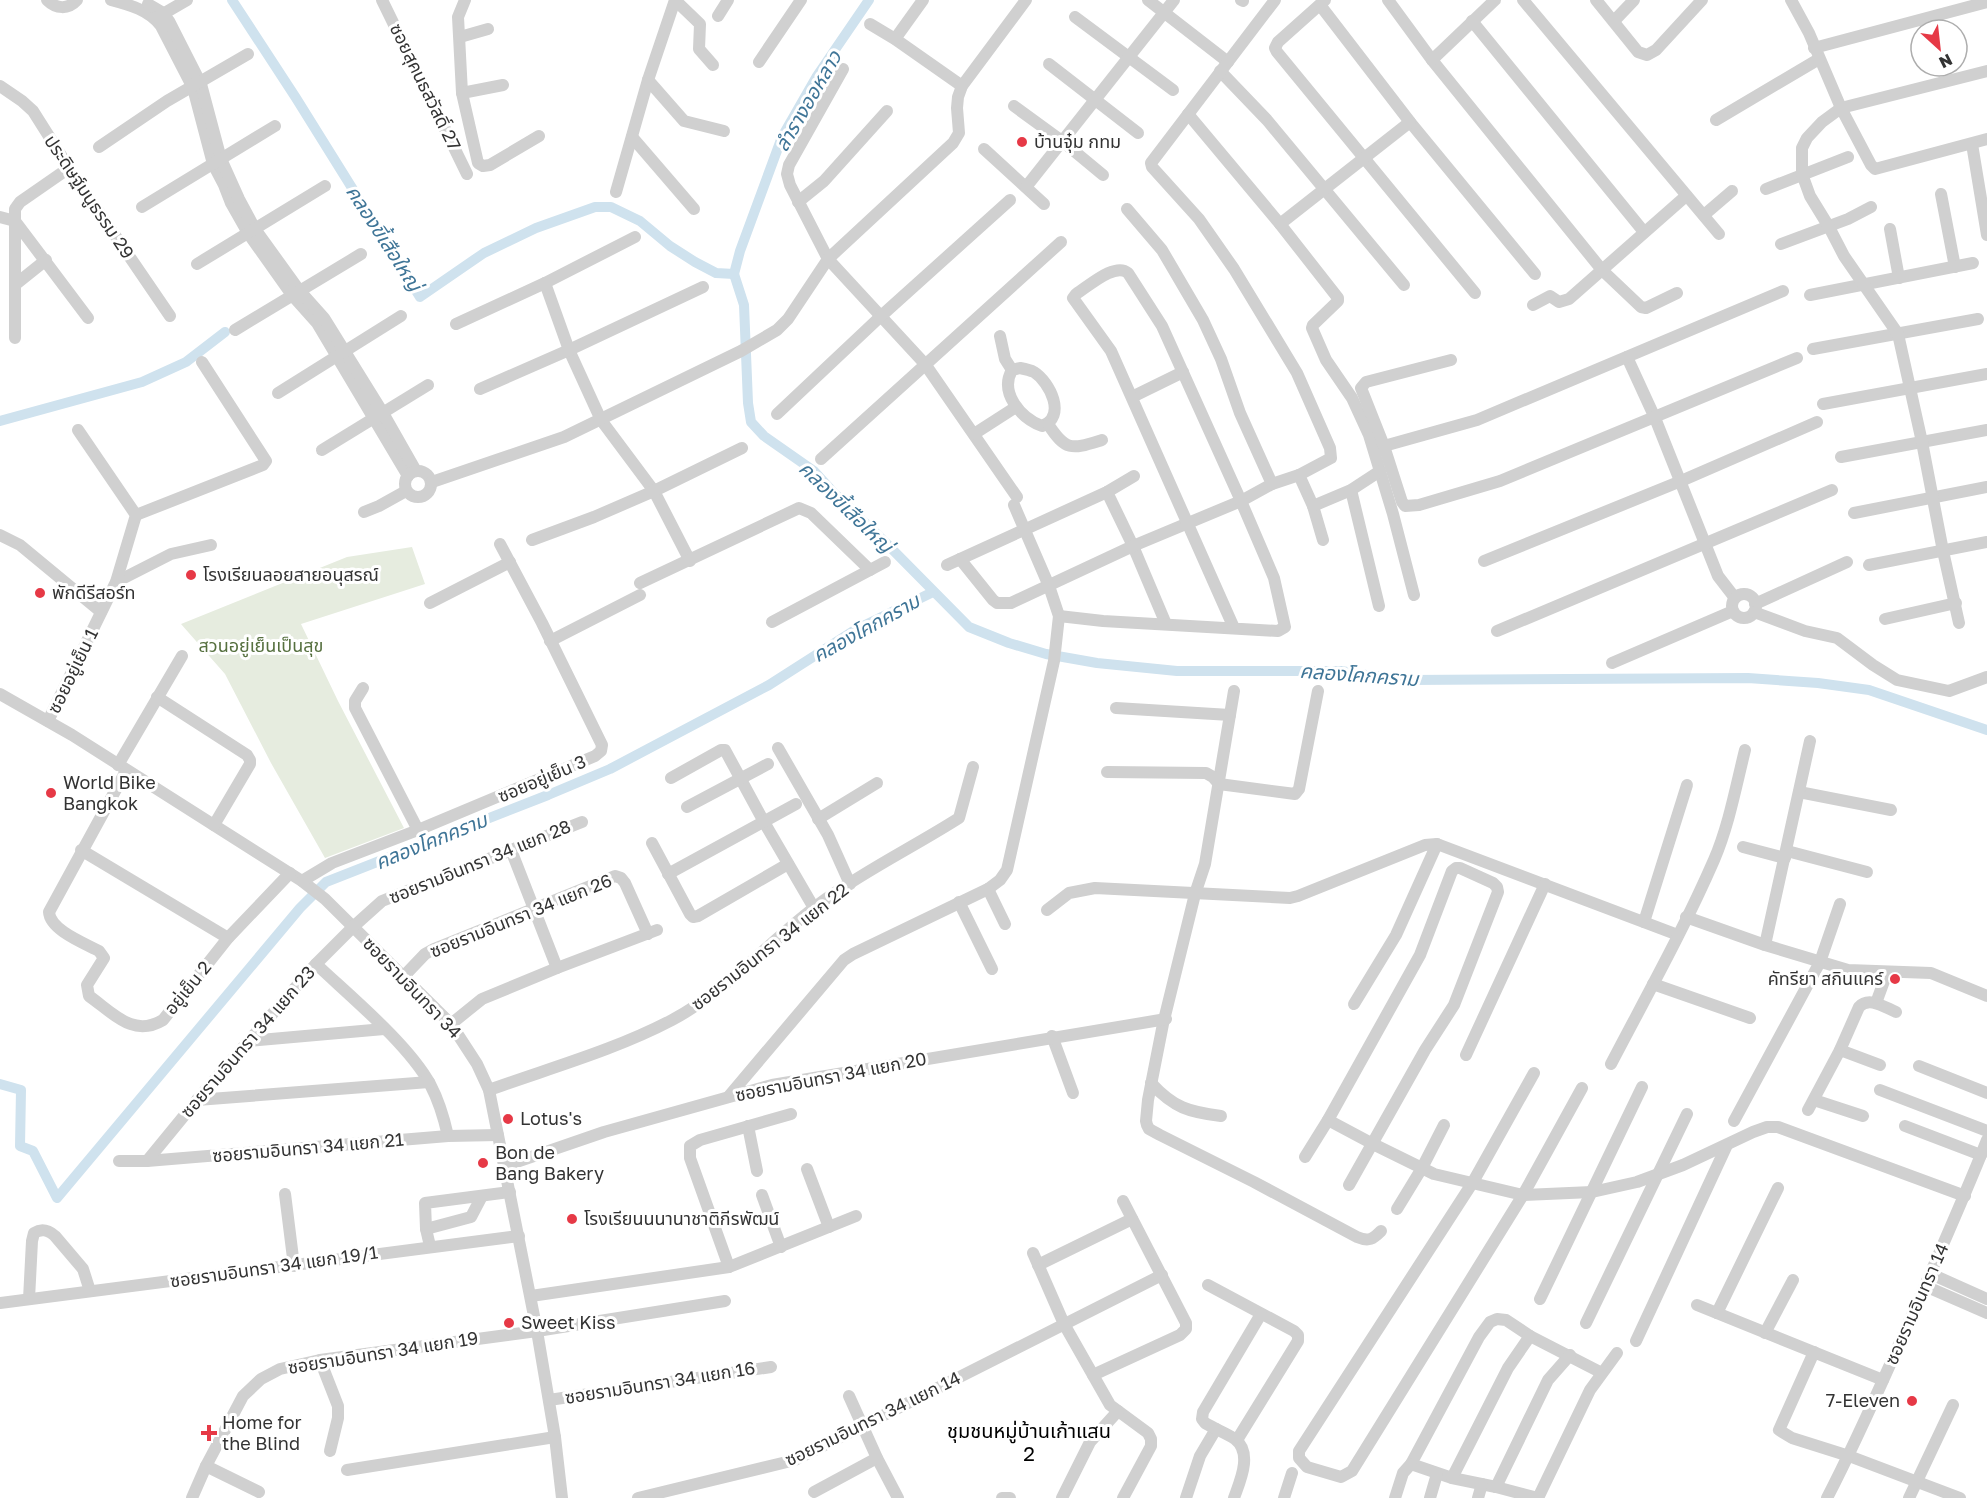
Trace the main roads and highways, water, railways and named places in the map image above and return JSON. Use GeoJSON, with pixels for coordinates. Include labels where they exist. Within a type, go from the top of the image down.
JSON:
{"type":"FeatureCollection","features":[{"type":"Feature","properties":{"kind":"waterway","name":"คลองขี้เสือใหญ่"},"geometry":{"type":"LineString","coordinates":[[232,0],[420,297],[484,253],[536,228],[595,207],[611,207],[640,221],[670,246],[695,262],[716,273],[734,274]]}},
{"type":"Feature","properties":{"kind":"waterway","name":"ลำรางออหลาว"},"geometry":{"type":"LineString","coordinates":[[734,274],[740,251],[782,137],[817,76],[869,0]]}},
{"type":"Feature","properties":{"kind":"waterway","name":"คลองโคกคราม"},"geometry":{"type":"LineString","coordinates":[[734,274],[744,305],[748,403],[751,422],[764,436],[814,471],[969,627],[1009,643],[1046,654],[1097,663],[1177,671],[1341,671],[1409,680],[1748,678],[1818,683],[1869,690],[1987,730]]}},
{"type":"Feature","properties":{"kind":"waterway"},"geometry":{"type":"LineString","coordinates":[[0,421],[142,382],[186,362],[225,332]]}},
{"type":"Feature","properties":{"kind":"waterway","name":"คลองโคกคราม"},"geometry":{"type":"LineString","coordinates":[[0,1084],[21,1090],[20,1146],[33,1151],[57,1198],[300,908],[326,882],[610,769],[769,685],[855,630],[933,592]]}},
{"type":"Feature","properties":{"kind":"place","name":"บ้านจุ๋ม กทม"},"geometry":{"type":"Point","coordinates":[1022,142]}},
{"type":"Feature","properties":{"kind":"place","name":"โรงเรียนลอยสายอนุสรณ์"},"geometry":{"type":"Point","coordinates":[191,575]}},
{"type":"Feature","properties":{"kind":"place","name":"พักดีรีสอร์ท"},"geometry":{"type":"Point","coordinates":[40,593]}},
{"type":"Feature","properties":{"kind":"place","name":"World Bike Bangkok"},"geometry":{"type":"Point","coordinates":[51,793]}},
{"type":"Feature","properties":{"kind":"place","name":"คัทรียา สกินแคร์"},"geometry":{"type":"Point","coordinates":[1895,979]}},
{"type":"Feature","properties":{"kind":"place","name":"Lotus's"},"geometry":{"type":"Point","coordinates":[508,1119]}},
{"type":"Feature","properties":{"kind":"place","name":"Bon de Bang Bakery"},"geometry":{"type":"Point","coordinates":[483,1163]}},
{"type":"Feature","properties":{"kind":"place","name":"โรงเรียนนนานาชาติกีรพัฒน์"},"geometry":{"type":"Point","coordinates":[572,1219]}},
{"type":"Feature","properties":{"kind":"place","name":"Sweet Kiss"},"geometry":{"type":"Point","coordinates":[509,1323]}},
{"type":"Feature","properties":{"kind":"place","name":"7-Eleven"},"geometry":{"type":"Point","coordinates":[1912,1401]}},
{"type":"Feature","properties":{"kind":"place","name":"Home for the Blind"},"geometry":{"type":"Point","coordinates":[209,1433]}},
{"type":"Feature","properties":{"kind":"district","name":"ชุมชนหมู่บ้านเก้าแสน 2"},"geometry":{"type":"Point","coordinates":[1029,1442]}},
{"type":"Feature","properties":{"kind":"park label","name":"สวนอยู่เย็นเป็นสุข"},"geometry":{"type":"Point","coordinates":[261,646]}}]}
